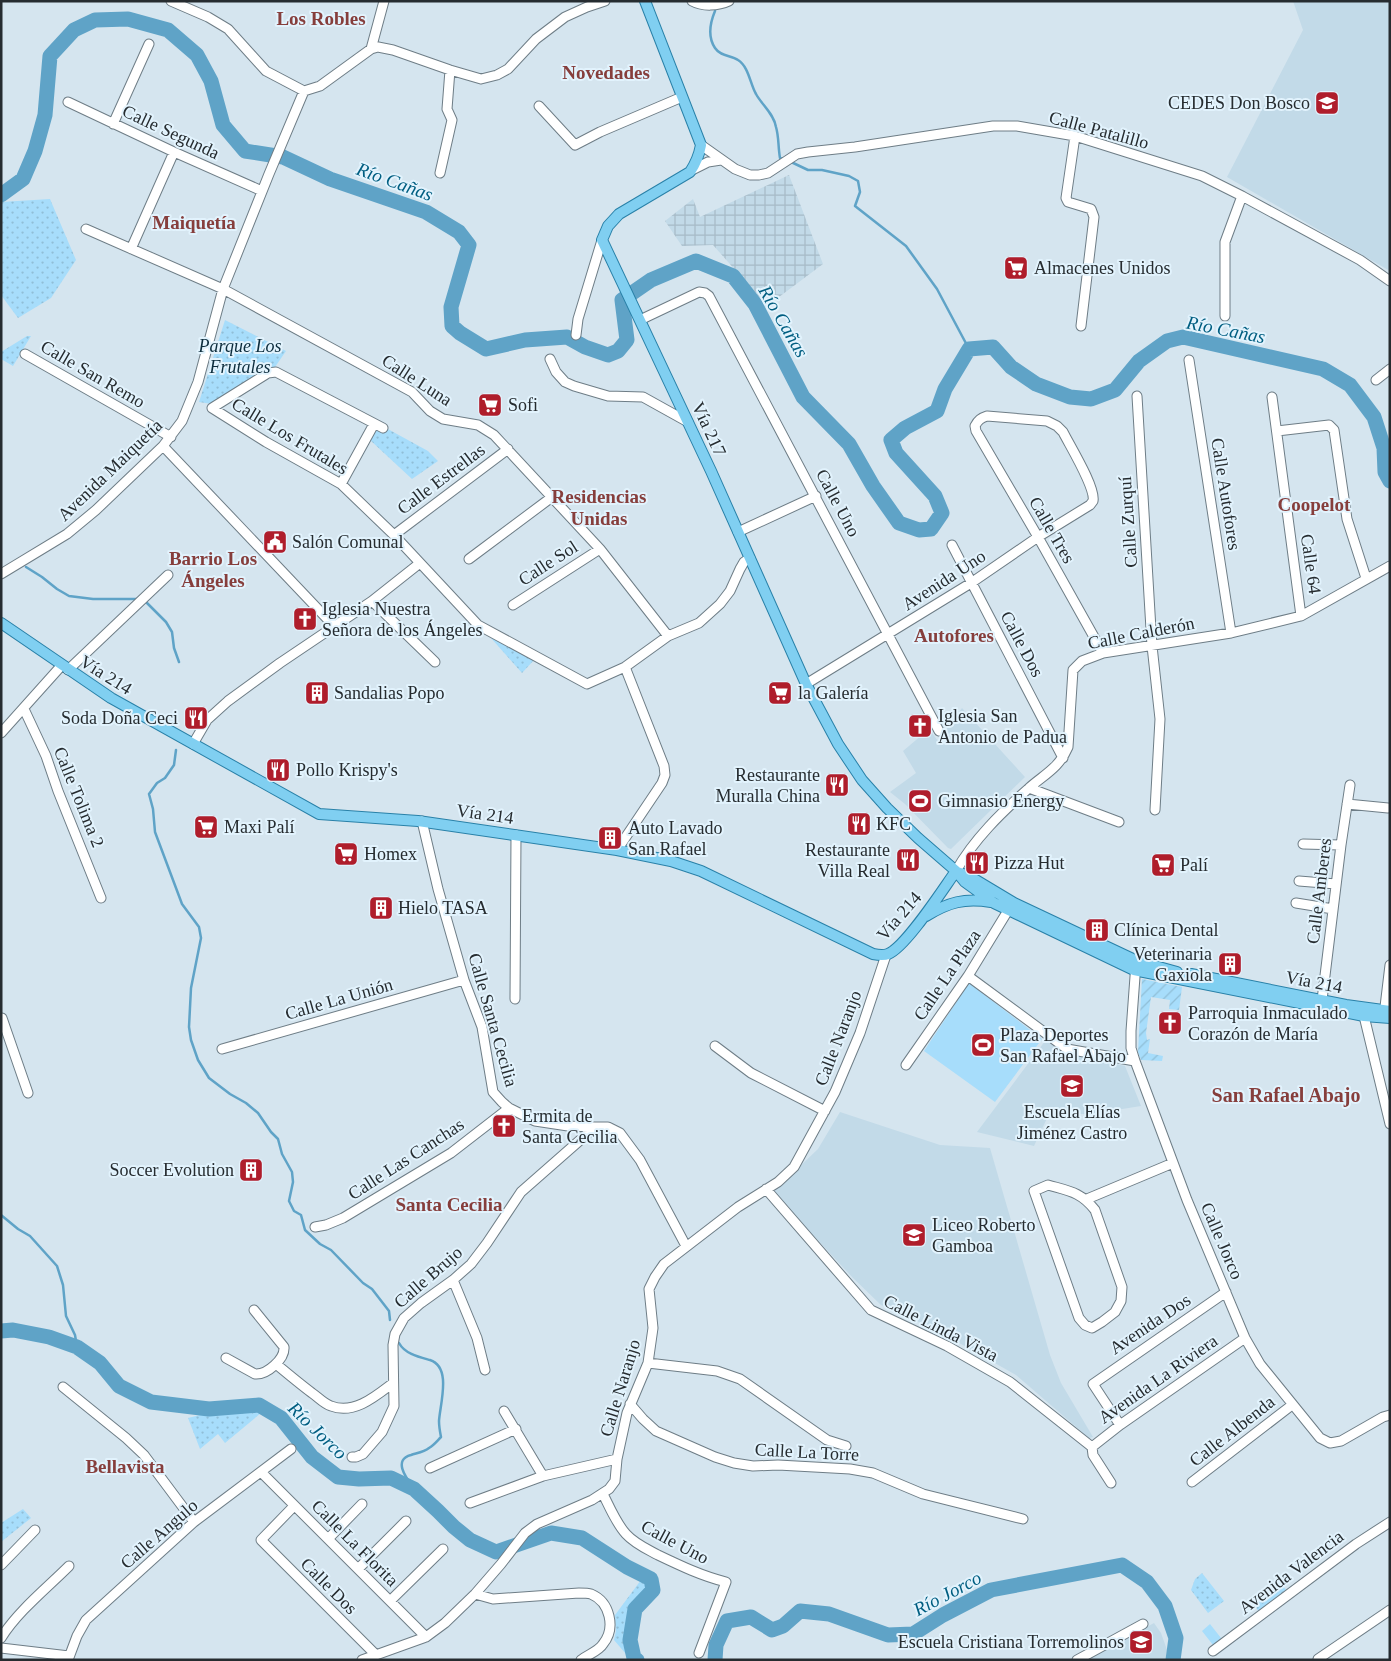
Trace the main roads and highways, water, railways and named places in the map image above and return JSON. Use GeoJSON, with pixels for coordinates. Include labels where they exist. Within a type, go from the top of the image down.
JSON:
{"type":"FeatureCollection","features":[{"type":"Feature","properties":{"kind":"main road","name":"Vía 217"},"geometry":{"type":"LineString","coordinates":[[645,1],[701,145],[696,164],[690,172],[619,214],[608,226],[602,240],[688,422],[806,684],[838,744],[862,780],[887,808],[956,871]]}},
{"type":"Feature","properties":{"kind":"main road","name":"Vía 214"},"geometry":{"type":"LineString","coordinates":[[1,623],[111,698],[319,814],[422,821],[617,850],[671,861],[701,871],[873,954],[886,955],[901,944],[956,871]]}},
{"type":"Feature","properties":{"kind":"main road","name":"Vía 214"},"geometry":{"type":"LineString","coordinates":[[956,871],[964,882],[994,903],[1011,906]]}},
{"type":"Feature","properties":{"kind":"main road","name":"Vía 214"},"geometry":{"type":"LineString","coordinates":[[956,871],[969,876],[1011,906],[1136,965],[1364,1016],[1387,1014]]}},
{"type":"Feature","properties":{"kind":"main road"},"geometry":{"type":"LineString","coordinates":[[922,918],[942,906],[963,901],[977,900],[994,903]]}},
{"type":"Feature","properties":{"kind":"main road","name":"Vía 214"},"geometry":{"type":"LineString","coordinates":[[1136,965],[1387,1014]]}},
{"type":"Feature","properties":{"kind":"waterway"},"geometry":{"type":"LineString","coordinates":[[715,11],[710,30],[712,43],[717,51],[735,58],[745,67],[756,94],[775,122],[780,158],[783,159]]}},
{"type":"Feature","properties":{"kind":"waterway","name":"Río Cañas"},"geometry":{"type":"LineString","coordinates":[[1,195],[23,179],[35,151],[45,115],[50,56],[74,30],[95,20],[128,19],[168,30],[197,55],[211,81],[223,125],[245,151],[283,157],[330,179],[426,212],[459,232],[469,245],[451,307],[452,326],[486,349],[525,340],[567,337],[585,347],[608,355],[618,351],[627,340],[622,300],[651,280],[696,261],[733,276],[755,304],[803,397],[849,444],[873,486],[899,523],[919,530],[931,529],[942,513],[935,496],[896,453],[891,440],[905,428],[937,411],[945,389],[969,349],[993,347],[1011,367],[1036,384],[1070,397],[1091,399],[1115,390],[1139,361],[1167,341],[1183,337],[1323,369],[1350,385],[1374,417],[1384,448],[1385,472],[1390,481]]}},
{"type":"Feature","properties":{"kind":"waterway"},"geometry":{"type":"LineString","coordinates":[[789,161],[808,170],[822,170],[849,176],[858,181],[860,192],[855,206],[906,246],[937,289],[969,349]]}},
{"type":"Feature","properties":{"kind":"waterway"},"geometry":{"type":"LineString","coordinates":[[26,567],[69,596],[93,599],[137,599]]}},
{"type":"Feature","properties":{"kind":"waterway"},"geometry":{"type":"LineString","coordinates":[[145,601],[166,622],[172,632],[174,648],[179,662]]}},
{"type":"Feature","properties":{"kind":"waterway"},"geometry":{"type":"LineString","coordinates":[[176,750],[174,765],[165,778],[157,783],[149,794],[153,809],[155,832],[182,904],[199,927],[201,938],[191,988],[189,1027],[198,1060],[209,1078],[258,1113],[278,1139],[282,1154],[292,1172],[293,1182],[289,1201],[294,1211],[301,1215],[305,1230],[320,1244],[331,1250],[363,1283],[372,1289],[389,1311],[390,1320]]}},
{"type":"Feature","properties":{"kind":"waterway"},"geometry":{"type":"LineString","coordinates":[[1,1215],[30,1236],[57,1266],[63,1285],[66,1316],[75,1335],[77,1347]]}},
{"type":"Feature","properties":{"kind":"waterway","name":"Río Jorco"},"geometry":{"type":"LineString","coordinates":[[1,1331],[13,1330],[49,1337],[77,1347],[100,1363],[119,1386],[151,1402],[209,1409],[259,1405],[281,1418],[312,1457],[338,1477],[359,1479],[391,1478],[414,1489],[470,1540],[496,1552],[551,1533],[582,1538],[627,1567],[651,1579],[653,1590],[635,1609],[630,1640],[634,1658],[637,1660]]}},
{"type":"Feature","properties":{"kind":"waterway"},"geometry":{"type":"LineString","coordinates":[[399,1343],[409,1352],[437,1364],[443,1378],[439,1421],[441,1437],[427,1449],[405,1457],[402,1461],[403,1470],[414,1489]]}},
{"type":"Feature","properties":{"kind":"waterway","name":"Río Jorco"},"geometry":{"type":"LineString","coordinates":[[715,1660],[716,1645],[727,1621],[751,1617],[772,1630],[783,1626],[800,1611],[829,1614],[888,1635],[913,1634],[943,1615],[991,1590],[1122,1565],[1147,1582],[1165,1606],[1176,1638],[1173,1660]]}},
{"type":"Feature","properties":{"kind":"place","name":"CEDES Don Bosco"},"geometry":{"type":"Point","coordinates":[1327,103]}},
{"type":"Feature","properties":{"kind":"place","name":"Almacenes Unidos"},"geometry":{"type":"Point","coordinates":[1016,268]}},
{"type":"Feature","properties":{"kind":"place","name":"Sofi"},"geometry":{"type":"Point","coordinates":[490,405]}},
{"type":"Feature","properties":{"kind":"place","name":"Salón Comunal"},"geometry":{"type":"Point","coordinates":[275,542]}},
{"type":"Feature","properties":{"kind":"place","name":"Iglesia Nuestra Señora de los Ángeles"},"geometry":{"type":"Point","coordinates":[305,619]}},
{"type":"Feature","properties":{"kind":"place","name":"Sandalias Popo"},"geometry":{"type":"Point","coordinates":[317,693]}},
{"type":"Feature","properties":{"kind":"place","name":"la Galería"},"geometry":{"type":"Point","coordinates":[780,693]}},
{"type":"Feature","properties":{"kind":"place","name":"Soda Doña Ceci"},"geometry":{"type":"Point","coordinates":[196,718]}},
{"type":"Feature","properties":{"kind":"place","name":"Iglesia San Antonio de Padua"},"geometry":{"type":"Point","coordinates":[920,726]}},
{"type":"Feature","properties":{"kind":"place","name":"Pollo Krispy's"},"geometry":{"type":"Point","coordinates":[278,770]}},
{"type":"Feature","properties":{"kind":"place","name":"Restaurante Muralla China"},"geometry":{"type":"Point","coordinates":[837,785]}},
{"type":"Feature","properties":{"kind":"place","name":"Gimnasio Energy"},"geometry":{"type":"Point","coordinates":[920,801]}},
{"type":"Feature","properties":{"kind":"place","name":"KFC"},"geometry":{"type":"Point","coordinates":[859,824]}},
{"type":"Feature","properties":{"kind":"place","name":"Maxi Palí"},"geometry":{"type":"Point","coordinates":[206,827]}},
{"type":"Feature","properties":{"kind":"place","name":"Auto Lavado San Rafael"},"geometry":{"type":"Point","coordinates":[610,838]}},
{"type":"Feature","properties":{"kind":"place","name":"Homex"},"geometry":{"type":"Point","coordinates":[346,854]}},
{"type":"Feature","properties":{"kind":"place","name":"Restaurante Villa Real"},"geometry":{"type":"Point","coordinates":[908,860]}},
{"type":"Feature","properties":{"kind":"place","name":"Pizza Hut"},"geometry":{"type":"Point","coordinates":[977,863]}},
{"type":"Feature","properties":{"kind":"place","name":"Palí"},"geometry":{"type":"Point","coordinates":[1163,865]}},
{"type":"Feature","properties":{"kind":"place","name":"Hielo TASA"},"geometry":{"type":"Point","coordinates":[381,908]}},
{"type":"Feature","properties":{"kind":"place","name":"Clínica Dental"},"geometry":{"type":"Point","coordinates":[1097,930]}},
{"type":"Feature","properties":{"kind":"place","name":"Veterinaria Gaxiola"},"geometry":{"type":"Point","coordinates":[1230,964]}},
{"type":"Feature","properties":{"kind":"place","name":"Parroquia Inmaculado Corazón de María"},"geometry":{"type":"Point","coordinates":[1170,1023]}},
{"type":"Feature","properties":{"kind":"place","name":"Plaza Deportes San Rafael Abajo"},"geometry":{"type":"Point","coordinates":[983,1045]}},
{"type":"Feature","properties":{"kind":"place","name":"Escuela Elías Jiménez Castro"},"geometry":{"type":"Point","coordinates":[1072,1086]}},
{"type":"Feature","properties":{"kind":"place","name":"Ermita de Santa Cecilia"},"geometry":{"type":"Point","coordinates":[504,1126]}},
{"type":"Feature","properties":{"kind":"place","name":"Soccer Evolution"},"geometry":{"type":"Point","coordinates":[251,1170]}},
{"type":"Feature","properties":{"kind":"place","name":"Liceo Roberto Gamboa"},"geometry":{"type":"Point","coordinates":[914,1235]}},
{"type":"Feature","properties":{"kind":"place","name":"Escuela Cristiana Torremolinos"},"geometry":{"type":"Point","coordinates":[1141,1642]}},
{"type":"Feature","properties":{"kind":"district","name":"Los Robles"},"geometry":{"type":"Point","coordinates":[321,18]}},
{"type":"Feature","properties":{"kind":"district","name":"Novedades"},"geometry":{"type":"Point","coordinates":[606,72]}},
{"type":"Feature","properties":{"kind":"district","name":"Maiquetía"},"geometry":{"type":"Point","coordinates":[194,222]}},
{"type":"Feature","properties":{"kind":"district","name":"Coopelot"},"geometry":{"type":"Point","coordinates":[1314,504]}},
{"type":"Feature","properties":{"kind":"district","name":"Residencias Unidas"},"geometry":{"type":"Point","coordinates":[599,507]}},
{"type":"Feature","properties":{"kind":"district","name":"Barrio Los Ángeles"},"geometry":{"type":"Point","coordinates":[213,569]}},
{"type":"Feature","properties":{"kind":"district","name":"Autofores"},"geometry":{"type":"Point","coordinates":[954,635]}},
{"type":"Feature","properties":{"kind":"district","name":"San Rafael Abajo"},"geometry":{"type":"Point","coordinates":[1286,1095]}},
{"type":"Feature","properties":{"kind":"district","name":"Santa Cecilia"},"geometry":{"type":"Point","coordinates":[449,1204]}},
{"type":"Feature","properties":{"kind":"district","name":"Bellavista"},"geometry":{"type":"Point","coordinates":[125,1466]}},
{"type":"Feature","properties":{"kind":"park label","name":"Parque Los Frutales"},"geometry":{"type":"Point","coordinates":[240,356]}}]}
